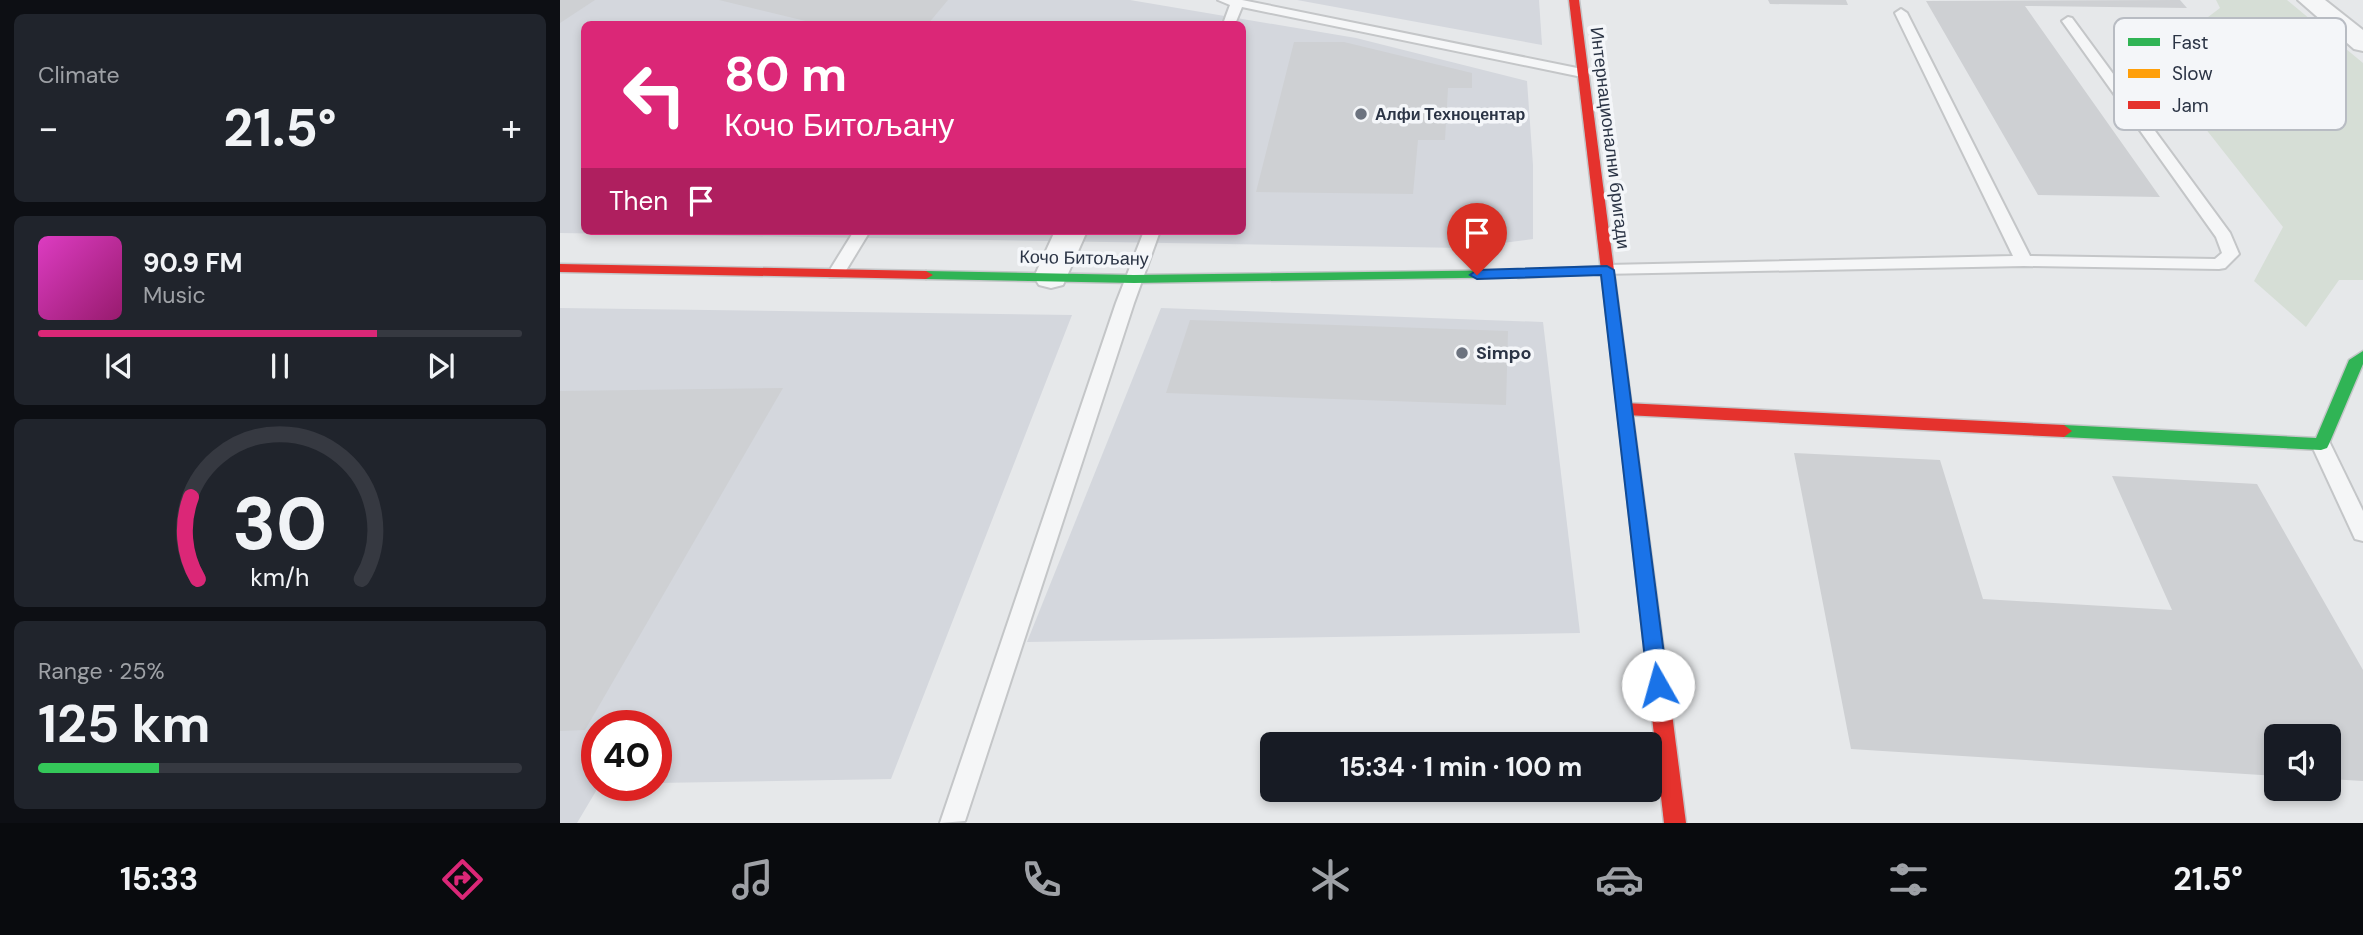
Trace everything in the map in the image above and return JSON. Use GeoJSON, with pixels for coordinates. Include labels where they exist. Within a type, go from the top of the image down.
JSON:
{"type":"FeatureCollection","features":[{"type":"Feature","properties":{"kind":"street","name":"Интернационални бригади"},"geometry":{"type":"LineString","coordinates":[[1574,0],[1675,823]]}},
{"type":"Feature","properties":{"kind":"street"},"geometry":{"type":"LineString","coordinates":[[2310,0],[2332,18]]}},
{"type":"Feature","properties":{"kind":"street"},"geometry":{"type":"LineString","coordinates":[[2346,29],[2363,43]]}},
{"type":"Feature","properties":{"kind":"street"},"geometry":{"type":"LineString","coordinates":[[1051,277],[1069,235]]}},
{"type":"Feature","properties":{"kind":"street","name":"Кочо Битољану"},"geometry":{"type":"LineString","coordinates":[[560,268],[1134,279],[1556,274],[1607,270]]}},
{"type":"Feature","properties":{"kind":"street"},"geometry":{"type":"LineString","coordinates":[[1626,409],[2321,444],[2357,360],[2363,356]]}},
{"type":"Feature","properties":{"kind":"lane"},"geometry":{"type":"LineString","coordinates":[[1228,21],[1230,1],[1582,73]]}},
{"type":"Feature","properties":{"kind":"lane"},"geometry":{"type":"LineString","coordinates":[[1901,13],[2024,261]]}},
{"type":"Feature","properties":{"kind":"lane"},"geometry":{"type":"LineString","coordinates":[[2068,21],[2114,85]]}},
{"type":"Feature","properties":{"kind":"lane"},"geometry":{"type":"LineString","coordinates":[[1607,270],[2024,261],[2219,264],[2231,254],[2224,237],[2147,130]]}},
{"type":"Feature","properties":{"kind":"lane"},"geometry":{"type":"LineString","coordinates":[[836,273],[860,235]]}},
{"type":"Feature","properties":{"kind":"lane"},"geometry":{"type":"LineString","coordinates":[[952,821],[1150,235]]}},
{"type":"Feature","properties":{"kind":"lane"},"geometry":{"type":"LineString","coordinates":[[2321,444],[2363,533]]}},
{"type":"Feature","properties":{"kind":"shaded area"},"geometry":{"type":"Polygon","coordinates":[[[560,0],[1130,0],[1356,38],[1527,81],[1533,165],[1533,239],[1464,248],[681,235],[1246,235],[1246,21],[581,21],[581,233],[560,233],[560,0]]]}},
{"type":"Feature","properties":{"kind":"shaded area"},"geometry":{"type":"Polygon","coordinates":[[[1297,0],[1539,0],[1542,45],[1297,0]]]}},
{"type":"Feature","properties":{"kind":"shaded area"},"geometry":{"type":"Polygon","coordinates":[[[2216,0],[2287,0],[2309,18],[2207,18],[2220,8],[2216,0]]]}},
{"type":"Feature","properties":{"kind":"shaded area"},"geometry":{"type":"Polygon","coordinates":[[[2346,49],[2363,63],[2363,280],[2339,280],[2306,327],[2254,281],[2283,227],[2207,130],[2346,130],[2346,49]]]}},
{"type":"Feature","properties":{"kind":"shaded area"},"geometry":{"type":"Polygon","coordinates":[[[560,308],[1072,315],[891,779],[672,783],[672,710],[581,710],[581,801],[590,801],[577,823],[560,823],[560,308]]]}},
{"type":"Feature","properties":{"kind":"shaded area"},"geometry":{"type":"Polygon","coordinates":[[[1161,308],[1543,322],[1580,633],[1027,642],[1161,308]]]}},
{"type":"Feature","properties":{"kind":"building"},"geometry":{"type":"Polygon","coordinates":[[[560,0],[595,0],[560,23],[560,0]]]}},
{"type":"Feature","properties":{"kind":"building"},"geometry":{"type":"Polygon","coordinates":[[[719,0],[948,0],[930,21],[806,21],[719,0]]]}},
{"type":"Feature","properties":{"kind":"building"},"geometry":{"type":"Polygon","coordinates":[[[1768,0],[1846,0],[1848,5],[1770,4],[1768,0]]]}},
{"type":"Feature","properties":{"kind":"building"},"geometry":{"type":"Polygon","coordinates":[[[2180,0],[2187,8],[2025,6],[2160,197],[2038,195],[1926,1],[2180,0]]]}},
{"type":"Feature","properties":{"kind":"building","name":"Алфи Техноцентар"},"geometry":{"type":"Polygon","coordinates":[[[1294,42],[1344,42],[1472,73],[1472,88],[1448,88],[1445,140],[1418,140],[1413,194],[1256,192],[1294,42]]]}},
{"type":"Feature","properties":{"kind":"building"},"geometry":{"type":"Polygon","coordinates":[[[1190,320],[1508,331],[1506,405],[1166,393],[1190,320]]]}},
{"type":"Feature","properties":{"kind":"building"},"geometry":{"type":"Polygon","coordinates":[[[783,388],[597,710],[581,710],[581,730],[560,731],[560,391],[783,388]]]}},
{"type":"Feature","properties":{"kind":"building"},"geometry":{"type":"Polygon","coordinates":[[[1794,453],[1940,460],[1983,599],[2172,610],[2112,476],[2257,484],[2363,670],[2363,781],[2341,780],[2341,724],[2264,724],[2264,775],[1851,749],[1794,453]]]}},
{"type":"Feature","properties":{"kind":"traffic: fast"},"geometry":{"type":"LineString","coordinates":[[926,275],[1134,279],[1518,274]]}},
{"type":"Feature","properties":{"kind":"traffic: fast"},"geometry":{"type":"LineString","coordinates":[[1618,355],[1658,682]]}},
{"type":"Feature","properties":{"kind":"traffic: fast"},"geometry":{"type":"LineString","coordinates":[[2064,431],[2321,444],[2357,360],[2363,356]]}},
{"type":"Feature","properties":{"kind":"traffic: slow"},"geometry":{"type":"LineString","coordinates":[[1518,274],[1607,270]]}},
{"type":"Feature","properties":{"kind":"traffic: jam"},"geometry":{"type":"LineString","coordinates":[[1574,0],[1618,355]]}},
{"type":"Feature","properties":{"kind":"traffic: jam"},"geometry":{"type":"LineString","coordinates":[[560,268],[926,275]]}},
{"type":"Feature","properties":{"kind":"traffic: jam"},"geometry":{"type":"LineString","coordinates":[[1625,409],[2064,431]]}},
{"type":"Feature","properties":{"kind":"traffic: jam"},"geometry":{"type":"LineString","coordinates":[[1658,682],[1675,823]]}},
{"type":"Feature","properties":{"kind":"place","name":"Алфи Техноцентар"},"geometry":{"type":"Point","coordinates":[1361,114]}},
{"type":"Feature","properties":{"kind":"place","name":"Simpo"},"geometry":{"type":"Point","coordinates":[1462,353]}},
{"type":"Feature","properties":{"kind":"route"},"geometry":{"type":"LineString","coordinates":[[1477,275],[1607,270],[1658,685]]}}]}
